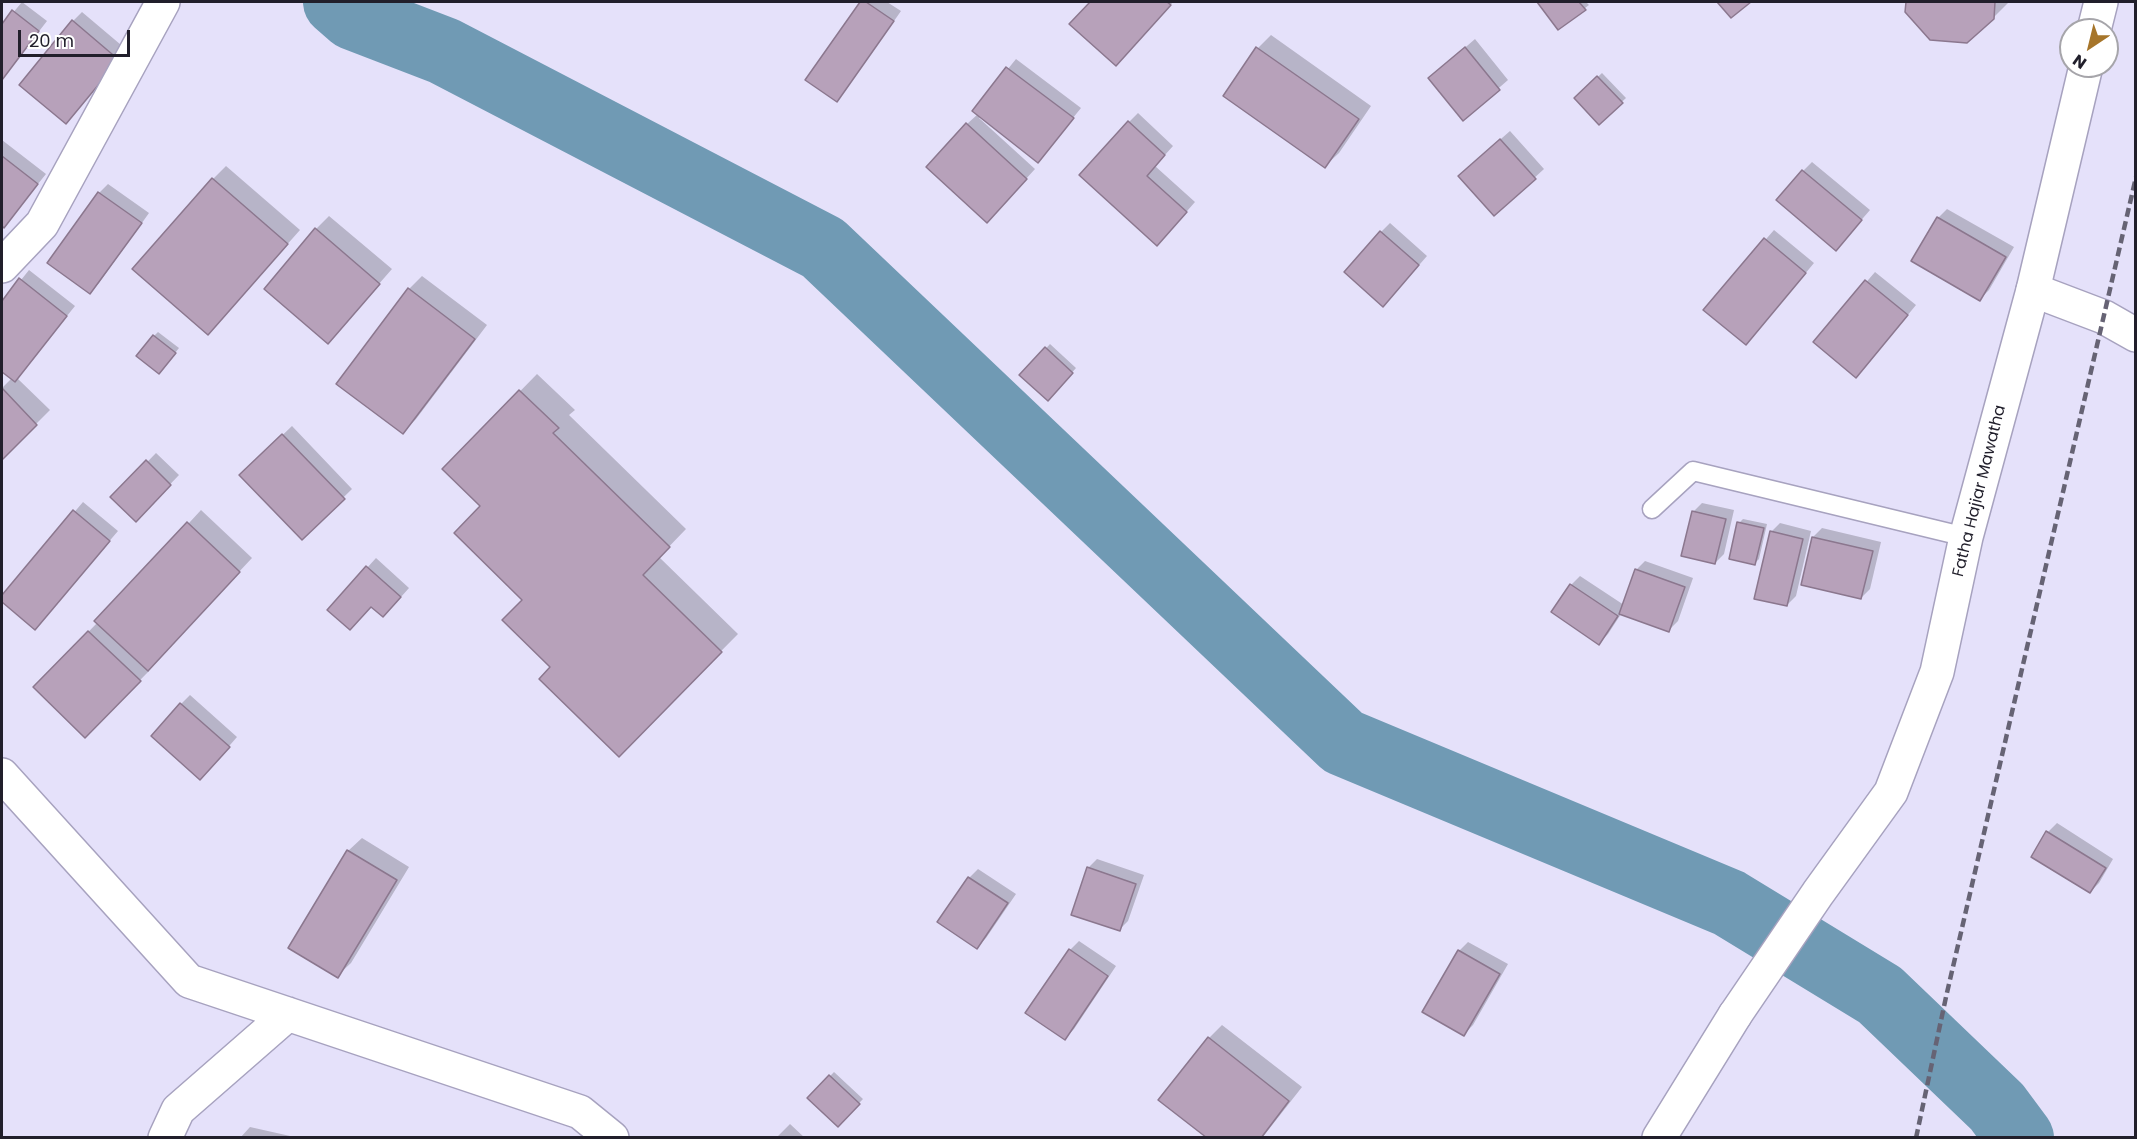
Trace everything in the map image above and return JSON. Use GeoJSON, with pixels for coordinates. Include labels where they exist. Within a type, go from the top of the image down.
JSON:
{"type":"FeatureCollection","features":[{"type":"Feature","properties":{"kind":"street"},"geometry":{"type":"LineString","coordinates":[[2,266],[42,224],[163,2]]}},
{"type":"Feature","properties":{"kind":"street"},"geometry":{"type":"LineString","coordinates":[[2097,18],[2101,2]]}},
{"type":"Feature","properties":{"kind":"street","name":"Fatha Hajiar Mawatha"},"geometry":{"type":"LineString","coordinates":[[1659,1137],[1735,1015],[1818,893],[1891,792],[1937,672],[1966,537],[2033,290],[2083,78]]}},
{"type":"Feature","properties":{"kind":"street"},"geometry":{"type":"LineString","coordinates":[[2033,290],[2104,316],[2136,335]]}},
{"type":"Feature","properties":{"kind":"street"},"geometry":{"type":"LineString","coordinates":[[2,775],[189,981],[580,1112],[612,1137]]}},
{"type":"Feature","properties":{"kind":"street"},"geometry":{"type":"LineString","coordinates":[[165,1137],[178,1110],[288,1014]]}},
{"type":"Feature","properties":{"kind":"lane"},"geometry":{"type":"LineString","coordinates":[[1652,509],[1693,471],[1966,537]]}},
{"type":"Feature","properties":{"kind":"building"},"geometry":{"type":"Polygon","coordinates":[[[860,2],[866,2],[894,21],[837,102],[805,80],[860,2]]]}},
{"type":"Feature","properties":{"kind":"building"},"geometry":{"type":"Polygon","coordinates":[[[1090,2],[1167,2],[1171,5],[1116,66],[1069,24],[1090,2]]]}},
{"type":"Feature","properties":{"kind":"building"},"geometry":{"type":"Polygon","coordinates":[[[1537,2],[1579,2],[1586,10],[1558,30],[1537,2]]]}},
{"type":"Feature","properties":{"kind":"building"},"geometry":{"type":"Polygon","coordinates":[[[1717,2],[1751,2],[1731,18],[1717,2]]]}},
{"type":"Feature","properties":{"kind":"building"},"geometry":{"type":"Polygon","coordinates":[[[1906,2],[1995,2],[1994,19],[1967,43],[1930,40],[1905,12],[1906,2]]]}},
{"type":"Feature","properties":{"kind":"building"},"geometry":{"type":"Polygon","coordinates":[[[12,10],[39,31],[2,80],[2,24],[12,10]]]}},
{"type":"Feature","properties":{"kind":"building"},"geometry":{"type":"Polygon","coordinates":[[[72,20],[119,60],[66,124],[19,85],[72,20]]]}},
{"type":"Feature","properties":{"kind":"building"},"geometry":{"type":"Polygon","coordinates":[[[1256,47],[1359,119],[1325,168],[1223,96],[1256,47]]]}},
{"type":"Feature","properties":{"kind":"building"},"geometry":{"type":"Polygon","coordinates":[[[1465,47],[1500,90],[1463,121],[1428,78],[1465,47]]]}},
{"type":"Feature","properties":{"kind":"building"},"geometry":{"type":"Polygon","coordinates":[[[1006,67],[1074,118],[1038,163],[972,111],[1006,67]]]}},
{"type":"Feature","properties":{"kind":"building"},"geometry":{"type":"Polygon","coordinates":[[[1597,76],[1623,103],[1599,125],[1574,98],[1597,76]]]}},
{"type":"Feature","properties":{"kind":"building"},"geometry":{"type":"Polygon","coordinates":[[[1128,121],[1165,155],[1147,176],[1187,212],[1157,246],[1079,175],[1128,121]]]}},
{"type":"Feature","properties":{"kind":"building"},"geometry":{"type":"Polygon","coordinates":[[[966,123],[1027,179],[987,223],[926,167],[966,123]]]}},
{"type":"Feature","properties":{"kind":"building"},"geometry":{"type":"Polygon","coordinates":[[[1500,139],[1536,179],[1494,216],[1458,176],[1500,139]]]}},
{"type":"Feature","properties":{"kind":"building"},"geometry":{"type":"Polygon","coordinates":[[[2,156],[38,184],[4,228],[2,226],[2,156]]]}},
{"type":"Feature","properties":{"kind":"building"},"geometry":{"type":"Polygon","coordinates":[[[1802,170],[1862,220],[1836,251],[1776,200],[1802,170]]]}},
{"type":"Feature","properties":{"kind":"building"},"geometry":{"type":"Polygon","coordinates":[[[212,178],[288,244],[208,335],[132,269],[212,178]]]}},
{"type":"Feature","properties":{"kind":"building"},"geometry":{"type":"Polygon","coordinates":[[[98,192],[142,223],[90,294],[47,263],[98,192]]]}},
{"type":"Feature","properties":{"kind":"building"},"geometry":{"type":"Polygon","coordinates":[[[1937,217],[2006,257],[1980,301],[1911,261],[1937,217]]]}},
{"type":"Feature","properties":{"kind":"building"},"geometry":{"type":"Polygon","coordinates":[[[315,228],[380,284],[328,344],[264,289],[315,228]]]}},
{"type":"Feature","properties":{"kind":"building"},"geometry":{"type":"Polygon","coordinates":[[[1380,231],[1419,265],[1383,307],[1344,272],[1380,231]]]}},
{"type":"Feature","properties":{"kind":"building"},"geometry":{"type":"Polygon","coordinates":[[[1764,238],[1806,273],[1746,345],[1703,310],[1764,238]]]}},
{"type":"Feature","properties":{"kind":"building"},"geometry":{"type":"Polygon","coordinates":[[[19,278],[67,316],[15,382],[2,372],[2,301],[19,278]]]}},
{"type":"Feature","properties":{"kind":"building"},"geometry":{"type":"Polygon","coordinates":[[[1865,280],[1908,315],[1856,378],[1813,342],[1865,280]]]}},
{"type":"Feature","properties":{"kind":"building"},"geometry":{"type":"Polygon","coordinates":[[[408,288],[475,339],[403,434],[336,384],[408,288]]]}},
{"type":"Feature","properties":{"kind":"building"},"geometry":{"type":"Polygon","coordinates":[[[153,335],[176,353],[159,374],[136,356],[153,335]]]}},
{"type":"Feature","properties":{"kind":"building"},"geometry":{"type":"Polygon","coordinates":[[[1045,347],[1073,373],[1048,401],[1019,375],[1045,347]]]}},
{"type":"Feature","properties":{"kind":"building"},"geometry":{"type":"Polygon","coordinates":[[[2,388],[37,425],[2,460],[2,388]]]}},
{"type":"Feature","properties":{"kind":"building"},"geometry":{"type":"Polygon","coordinates":[[[519,390],[559,428],[553,433],[670,547],[643,575],[722,652],[619,757],[539,679],[550,667],[502,620],[522,600],[454,533],[480,506],[442,469],[519,390]]]}},
{"type":"Feature","properties":{"kind":"building"},"geometry":{"type":"Polygon","coordinates":[[[282,434],[345,499],[302,540],[239,475],[282,434]]]}},
{"type":"Feature","properties":{"kind":"building"},"geometry":{"type":"Polygon","coordinates":[[[146,460],[171,485],[136,522],[110,497],[146,460]]]}},
{"type":"Feature","properties":{"kind":"building"},"geometry":{"type":"Polygon","coordinates":[[[73,510],[110,541],[35,630],[2,602],[2,595],[73,510]]]}},
{"type":"Feature","properties":{"kind":"building"},"geometry":{"type":"Polygon","coordinates":[[[1692,511],[1726,519],[1715,564],[1681,556],[1692,511]]]}},
{"type":"Feature","properties":{"kind":"building"},"geometry":{"type":"Polygon","coordinates":[[[187,522],[240,572],[148,671],[94,621],[187,522]]]}},
{"type":"Feature","properties":{"kind":"building"},"geometry":{"type":"Polygon","coordinates":[[[1737,522],[1764,528],[1755,565],[1729,559],[1737,522]]]}},
{"type":"Feature","properties":{"kind":"building"},"geometry":{"type":"Polygon","coordinates":[[[1770,531],[1803,539],[1787,606],[1754,599],[1770,531]]]}},
{"type":"Feature","properties":{"kind":"building"},"geometry":{"type":"Polygon","coordinates":[[[1812,537],[1873,551],[1861,599],[1801,585],[1812,537]]]}},
{"type":"Feature","properties":{"kind":"building"},"geometry":{"type":"Polygon","coordinates":[[[366,566],[401,597],[383,617],[371,607],[350,630],[327,610],[366,566]]]}},
{"type":"Feature","properties":{"kind":"building"},"geometry":{"type":"Polygon","coordinates":[[[1635,569],[1685,587],[1669,632],[1619,614],[1635,569]]]}},
{"type":"Feature","properties":{"kind":"building"},"geometry":{"type":"Polygon","coordinates":[[[1570,584],[1618,616],[1599,645],[1551,612],[1570,584]]]}},
{"type":"Feature","properties":{"kind":"building"},"geometry":{"type":"Polygon","coordinates":[[[88,631],[141,681],[85,738],[33,687],[88,631]]]}},
{"type":"Feature","properties":{"kind":"building"},"geometry":{"type":"Polygon","coordinates":[[[180,703],[230,747],[200,780],[151,736],[180,703]]]}},
{"type":"Feature","properties":{"kind":"building"},"geometry":{"type":"Polygon","coordinates":[[[2046,831],[2106,868],[2090,893],[2031,857],[2046,831]]]}},
{"type":"Feature","properties":{"kind":"building"},"geometry":{"type":"Polygon","coordinates":[[[347,850],[397,880],[338,978],[288,948],[347,850]]]}},
{"type":"Feature","properties":{"kind":"building"},"geometry":{"type":"Polygon","coordinates":[[[1087,867],[1136,884],[1120,931],[1071,915],[1087,867]]]}},
{"type":"Feature","properties":{"kind":"building"},"geometry":{"type":"Polygon","coordinates":[[[968,877],[1008,903],[977,949],[937,922],[968,877]]]}},
{"type":"Feature","properties":{"kind":"building"},"geometry":{"type":"Polygon","coordinates":[[[1069,949],[1108,976],[1065,1040],[1025,1013],[1069,949]]]}},
{"type":"Feature","properties":{"kind":"building"},"geometry":{"type":"Polygon","coordinates":[[[1458,950],[1500,974],[1464,1036],[1422,1012],[1458,950]]]}},
{"type":"Feature","properties":{"kind":"building"},"geometry":{"type":"Polygon","coordinates":[[[1208,1037],[1289,1101],[1261,1138],[1207,1138],[1158,1100],[1208,1037]]]}},
{"type":"Feature","properties":{"kind":"building"},"geometry":{"type":"Polygon","coordinates":[[[829,1075],[860,1104],[838,1127],[807,1098],[829,1075]]]}},
{"type":"Feature","properties":{"kind":"waterway"},"geometry":{"type":"LineString","coordinates":[[337,2],[353,16],[444,51],[823,248],[1343,742],[1729,903],[1880,995],[1997,1107],[2020,1138]]}},
{"type":"Feature","properties":{"kind":"railway"},"geometry":{"type":"LineString","coordinates":[[1916,1138],[1946,997],[2136,177]]}}]}
